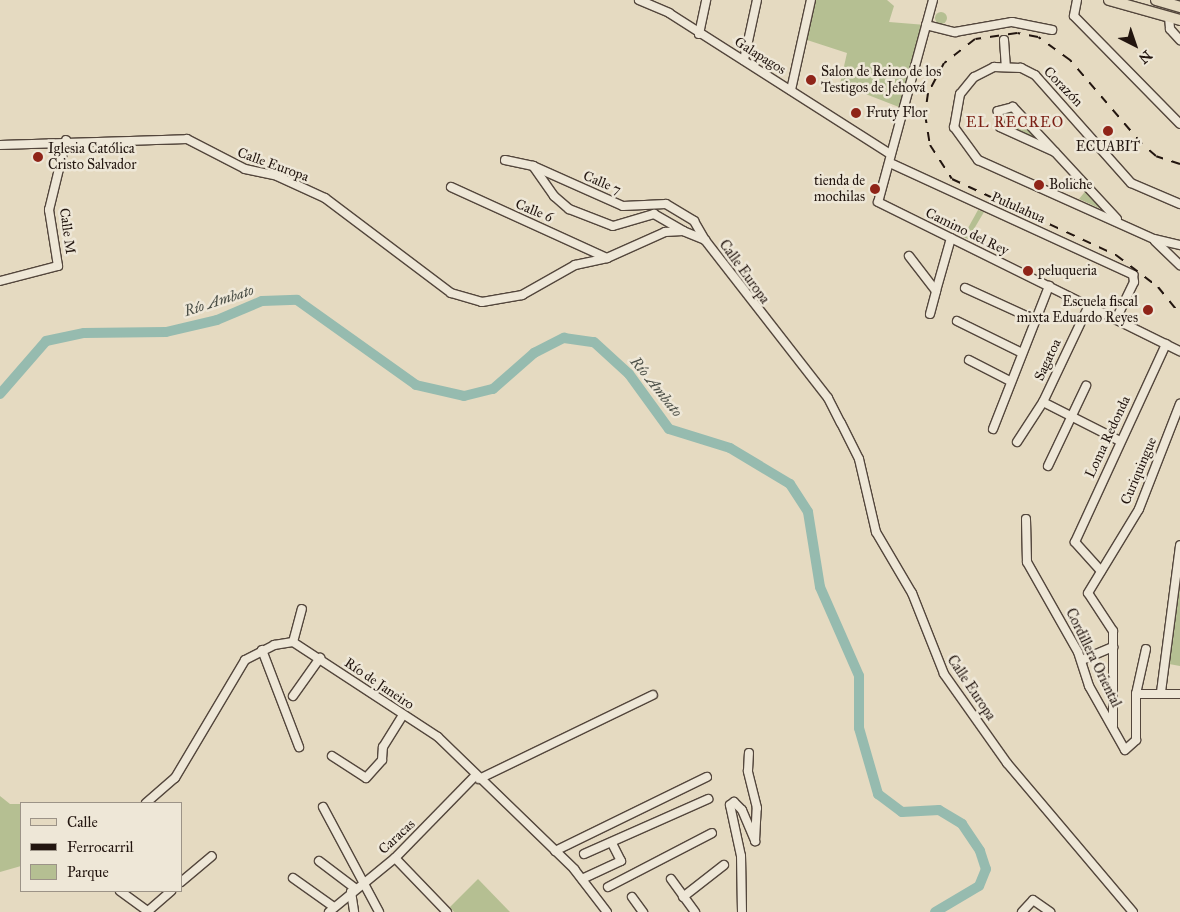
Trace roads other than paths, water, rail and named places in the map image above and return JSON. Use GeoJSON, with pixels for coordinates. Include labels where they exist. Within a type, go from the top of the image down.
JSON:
{"type":"FeatureCollection","features":[{"type":"Feature","properties":{"kind":"main road"},"geometry":{"type":"LineString","coordinates":[[1108,0],[1180,20]]}},
{"type":"Feature","properties":{"kind":"main road"},"geometry":{"type":"LineString","coordinates":[[1156,0],[1180,7]]}},
{"type":"Feature","properties":{"kind":"street","name":"Galapagos"},"geometry":{"type":"LineString","coordinates":[[639,0],[744,60],[890,158]]}},
{"type":"Feature","properties":{"kind":"street"},"geometry":{"type":"LineString","coordinates":[[699,34],[706,0]]}},
{"type":"Feature","properties":{"kind":"street"},"geometry":{"type":"LineString","coordinates":[[744,60],[757,0]]}},
{"type":"Feature","properties":{"kind":"street"},"geometry":{"type":"LineString","coordinates":[[791,90],[812,0]]}},
{"type":"Feature","properties":{"kind":"street"},"geometry":{"type":"LineString","coordinates":[[890,158],[933,0]]}},
{"type":"Feature","properties":{"kind":"street"},"geometry":{"type":"LineString","coordinates":[[1077,0],[1074,16],[1180,124]]}},
{"type":"Feature","properties":{"kind":"street"},"geometry":{"type":"LineString","coordinates":[[1169,17],[1170,29],[1180,40]]}},
{"type":"Feature","properties":{"kind":"street"},"geometry":{"type":"LineString","coordinates":[[926,25],[955,32],[1012,22],[1052,30]]}},
{"type":"Feature","properties":{"kind":"street"},"geometry":{"type":"LineString","coordinates":[[1004,40],[1006,66],[974,76],[960,94],[953,116],[964,147],[978,160],[1117,219],[1154,239],[1180,245]]}},
{"type":"Feature","properties":{"kind":"street","name":"Corazón"},"geometry":{"type":"LineString","coordinates":[[1006,66],[1035,74],[1132,183],[1177,202]]}},
{"type":"Feature","properties":{"kind":"street"},"geometry":{"type":"LineString","coordinates":[[1055,152],[1000,127],[998,111],[1013,107],[1055,152],[1117,219]]}},
{"type":"Feature","properties":{"kind":"street","name":"Calle Europa"},"geometry":{"type":"LineString","coordinates":[[0,145],[66,140],[172,137],[193,141],[222,159],[293,183],[343,208],[450,293],[467,300],[509,299],[575,265],[607,258],[648,238],[683,230],[705,240],[832,406],[859,459],[876,532],[912,593],[944,674],[1012,770],[1133,912]]}},
{"type":"Feature","properties":{"kind":"street","name":"Calle M"},"geometry":{"type":"LineString","coordinates":[[0,281],[58,266],[49,210],[66,140]]}},
{"type":"Feature","properties":{"kind":"street","name":"Camino del Rey"},"geometry":{"type":"LineString","coordinates":[[890,158],[878,202],[1180,351]]}},
{"type":"Feature","properties":{"kind":"street","name":"Pululahua"},"geometry":{"type":"LineString","coordinates":[[890,158],[1106,260],[1135,277],[1116,319]]}},
{"type":"Feature","properties":{"kind":"street","name":"Calle 7"},"geometry":{"type":"LineString","coordinates":[[505,160],[533,166],[623,206],[666,204],[683,211],[694,220],[705,240]]}},
{"type":"Feature","properties":{"kind":"street"},"geometry":{"type":"LineString","coordinates":[[533,166],[554,196],[570,209],[613,226],[654,214],[683,230]]}},
{"type":"Feature","properties":{"kind":"street","name":"Calle 6"},"geometry":{"type":"LineString","coordinates":[[451,187],[607,258]]}},
{"type":"Feature","properties":{"kind":"street"},"geometry":{"type":"LineString","coordinates":[[930,314],[951,238]]}},
{"type":"Feature","properties":{"kind":"street"},"geometry":{"type":"LineString","coordinates":[[1154,239],[1180,265]]}},
{"type":"Feature","properties":{"kind":"street"},"geometry":{"type":"LineString","coordinates":[[909,256],[936,291]]}},
{"type":"Feature","properties":{"kind":"street"},"geometry":{"type":"LineString","coordinates":[[993,429],[1020,352],[1049,286]]}},
{"type":"Feature","properties":{"kind":"street"},"geometry":{"type":"LineString","coordinates":[[965,288],[1033,319]]}},
{"type":"Feature","properties":{"kind":"street","name":"Sagatoa"},"geometry":{"type":"LineString","coordinates":[[1089,305],[1043,402],[1120,441]]}},
{"type":"Feature","properties":{"kind":"street"},"geometry":{"type":"LineString","coordinates":[[957,321],[1020,352]]}},
{"type":"Feature","properties":{"kind":"street","name":"Loma Redonda"},"geometry":{"type":"LineString","coordinates":[[1101,571],[1075,542],[1166,344]]}},
{"type":"Feature","properties":{"kind":"street"},"geometry":{"type":"LineString","coordinates":[[969,360],[1010,381]]}},
{"type":"Feature","properties":{"kind":"street"},"geometry":{"type":"LineString","coordinates":[[1048,466],[1086,386]]}},
{"type":"Feature","properties":{"kind":"street"},"geometry":{"type":"LineString","coordinates":[[1017,442],[1043,402]]}},
{"type":"Feature","properties":{"kind":"street","name":"Curiquingue"},"geometry":{"type":"LineString","coordinates":[[1113,647],[1113,632],[1088,594],[1139,509],[1180,404]]}},
{"type":"Feature","properties":{"kind":"street","name":"Cordillera Oriental"},"geometry":{"type":"LineString","coordinates":[[1026,519],[1026,562],[1082,660],[1089,686],[1112,726],[1119,744],[1131,748],[1136,740],[1136,694]]}},
{"type":"Feature","properties":{"kind":"street"},"geometry":{"type":"LineString","coordinates":[[1161,692],[1180,563],[1180,545]]}},
{"type":"Feature","properties":{"kind":"street"},"geometry":{"type":"LineString","coordinates":[[147,802],[182,767],[237,669],[262,650],[293,642],[302,609]]}},
{"type":"Feature","properties":{"kind":"street","name":"Río de Janeiro"},"geometry":{"type":"LineString","coordinates":[[293,642],[320,658],[402,716],[438,738],[556,852],[582,879],[607,912]]}},
{"type":"Feature","properties":{"kind":"street"},"geometry":{"type":"LineString","coordinates":[[1082,660],[1113,647],[1112,726]]}},
{"type":"Feature","properties":{"kind":"street"},"geometry":{"type":"LineString","coordinates":[[1146,649],[1136,694],[1161,692],[1180,694]]}},
{"type":"Feature","properties":{"kind":"street"},"geometry":{"type":"LineString","coordinates":[[262,650],[299,747]]}},
{"type":"Feature","properties":{"kind":"street"},"geometry":{"type":"LineString","coordinates":[[293,696],[320,658]]}},
{"type":"Feature","properties":{"kind":"street","name":"Caracas"},"geometry":{"type":"LineString","coordinates":[[332,910],[362,883],[395,858],[478,777],[653,695]]}},
{"type":"Feature","properties":{"kind":"street"},"geometry":{"type":"LineString","coordinates":[[332,756],[366,778],[382,760],[383,747],[402,716]]}},
{"type":"Feature","properties":{"kind":"street"},"geometry":{"type":"LineString","coordinates":[[742,912],[741,856],[730,805],[734,802],[742,810],[755,841],[756,808],[748,771],[750,753]]}},
{"type":"Feature","properties":{"kind":"street"},"geometry":{"type":"LineString","coordinates":[[556,852],[707,778]]}},
{"type":"Feature","properties":{"kind":"street"},"geometry":{"type":"LineString","coordinates":[[584,854],[708,798]]}},
{"type":"Feature","properties":{"kind":"street"},"geometry":{"type":"LineString","coordinates":[[323,807],[379,912]]}},
{"type":"Feature","properties":{"kind":"street"},"geometry":{"type":"LineString","coordinates":[[608,887],[712,833]]}},
{"type":"Feature","properties":{"kind":"street"},"geometry":{"type":"LineString","coordinates":[[612,843],[629,876]]}},
{"type":"Feature","properties":{"kind":"street"},"geometry":{"type":"LineString","coordinates":[[182,881],[212,856]]}},
{"type":"Feature","properties":{"kind":"street"},"geometry":{"type":"LineString","coordinates":[[395,858],[447,912]]}},
{"type":"Feature","properties":{"kind":"street"},"geometry":{"type":"LineString","coordinates":[[319,861],[353,891],[354,912]]}},
{"type":"Feature","properties":{"kind":"street"},"geometry":{"type":"LineString","coordinates":[[582,879],[621,861]]}},
{"type":"Feature","properties":{"kind":"street"},"geometry":{"type":"LineString","coordinates":[[684,897],[724,865]]}},
{"type":"Feature","properties":{"kind":"street"},"geometry":{"type":"LineString","coordinates":[[293,878],[332,910]]}},
{"type":"Feature","properties":{"kind":"street"},"geometry":{"type":"LineString","coordinates":[[671,879],[695,912]]}},
{"type":"Feature","properties":{"kind":"street"},"geometry":{"type":"LineString","coordinates":[[121,892],[148,912],[170,892]]}},
{"type":"Feature","properties":{"kind":"street"},"geometry":{"type":"LineString","coordinates":[[632,897],[643,912]]}},
{"type":"Feature","properties":{"kind":"street"},"geometry":{"type":"LineString","coordinates":[[1022,912],[1033,900],[1050,912]]}},
{"type":"Feature","properties":{"kind":"waterway","name":"Río Ambato"},"geometry":{"type":"LineString","coordinates":[[0,394],[46,341],[84,333],[166,332],[217,320],[262,301],[297,300],[416,385],[464,396],[493,389],[534,353],[564,338],[594,342],[629,374],[669,429],[730,448],[790,484],[808,512],[820,587],[859,676],[859,728],[878,794],[902,812],[939,810],[962,824],[980,851],[986,869],[979,886],[935,912]]}},
{"type":"Feature","properties":{"kind":"railway"},"geometry":{"type":"LineString","coordinates":[[1180,164],[1156,156],[1142,144],[1070,60],[1038,37],[1017,33],[975,39],[944,63],[928,93],[925,114],[930,145],[952,179],[1116,255],[1158,287],[1180,314]]}},
{"type":"Feature","properties":{"kind":"place","name":"Salon de Reino de los Testigos de Jehová"},"geometry":{"type":"Point","coordinates":[811,80]}},
{"type":"Feature","properties":{"kind":"place","name":"Fruty Flor"},"geometry":{"type":"Point","coordinates":[856,113]}},
{"type":"Feature","properties":{"kind":"place","name":"ECUABIT"},"geometry":{"type":"Point","coordinates":[1108,131]}},
{"type":"Feature","properties":{"kind":"place","name":"Iglesia Católica Cristo Salvador"},"geometry":{"type":"Point","coordinates":[38,157]}},
{"type":"Feature","properties":{"kind":"place","name":"Boliche"},"geometry":{"type":"Point","coordinates":[1039,185]}},
{"type":"Feature","properties":{"kind":"place","name":"tienda de mochilas"},"geometry":{"type":"Point","coordinates":[875,189]}},
{"type":"Feature","properties":{"kind":"place","name":"peluqueria"},"geometry":{"type":"Point","coordinates":[1028,271]}},
{"type":"Feature","properties":{"kind":"place","name":"Escuela fiscal mixta Eduardo Reyes"},"geometry":{"type":"Point","coordinates":[1148,310]}},
{"type":"Feature","properties":{"kind":"district","name":"EL RECREO"},"geometry":{"type":"Point","coordinates":[1015,123]}}]}
